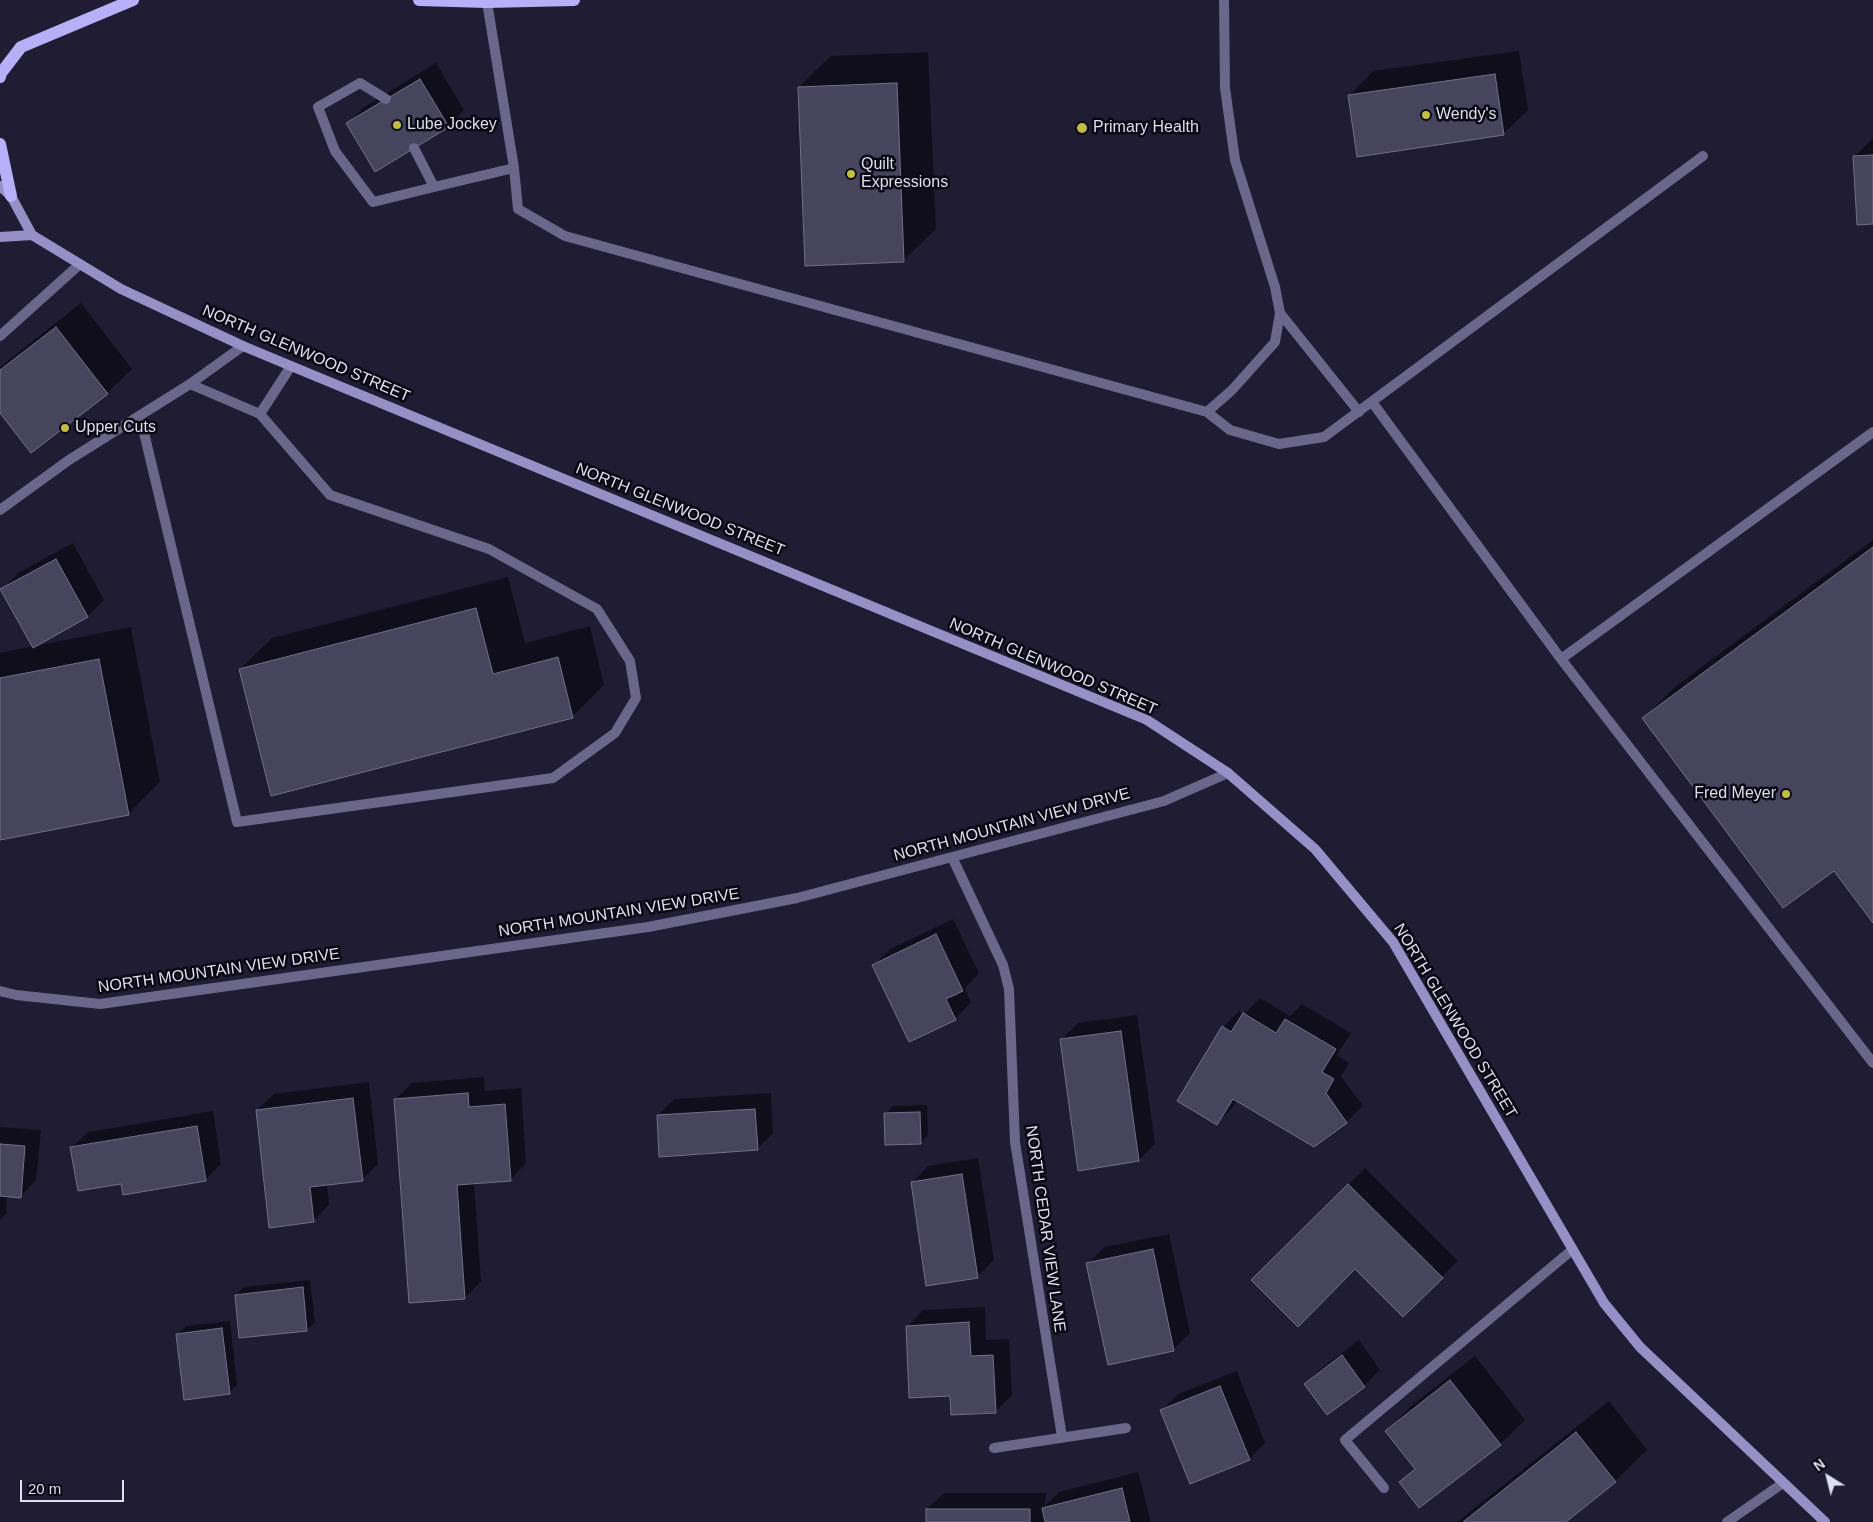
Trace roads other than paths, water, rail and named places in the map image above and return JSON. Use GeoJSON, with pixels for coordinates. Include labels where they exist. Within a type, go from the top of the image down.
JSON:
{"type":"FeatureCollection","features":[{"type":"Feature","properties":{"kind":"main road"},"geometry":{"type":"LineString","coordinates":[[0,77],[21,47],[133,0]]}},
{"type":"Feature","properties":{"kind":"main road"},"geometry":{"type":"LineString","coordinates":[[419,0],[487,2],[574,0]]}},
{"type":"Feature","properties":{"kind":"main road"},"geometry":{"type":"LineString","coordinates":[[0,144],[11,196],[32,235],[0,237]]}},
{"type":"Feature","properties":{"kind":"main road"},"geometry":{"type":"LineString","coordinates":[[0,186],[11,196]]}},
{"type":"Feature","properties":{"kind":"main road","name":"NORTH GLENWOOD STREET"},"geometry":{"type":"LineString","coordinates":[[32,235],[121,289],[243,346],[1146,720],[1228,773],[1315,849],[1393,942],[1604,1303],[1640,1347],[1825,1522]]}},
{"type":"Feature","properties":{"kind":"street"},"geometry":{"type":"LineString","coordinates":[[1207,412],[1232,390],[1275,342],[1280,313],[1275,287],[1236,160],[1225,88],[1224,0]]}},
{"type":"Feature","properties":{"kind":"street"},"geometry":{"type":"LineString","coordinates":[[487,2],[514,168],[518,209],[565,236],[1207,412],[1230,430],[1280,444],[1324,436],[1703,156]]}},
{"type":"Feature","properties":{"kind":"street"},"geometry":{"type":"LineString","coordinates":[[386,99],[360,83],[318,107],[334,151],[373,202],[514,168]]}},
{"type":"Feature","properties":{"kind":"street"},"geometry":{"type":"LineString","coordinates":[[414,148],[434,187]]}},
{"type":"Feature","properties":{"kind":"street"},"geometry":{"type":"LineString","coordinates":[[0,336],[80,264]]}},
{"type":"Feature","properties":{"kind":"street"},"geometry":{"type":"LineString","coordinates":[[1280,313],[1359,412]]}},
{"type":"Feature","properties":{"kind":"street"},"geometry":{"type":"LineString","coordinates":[[0,510],[69,460],[190,384],[243,346]]}},
{"type":"Feature","properties":{"kind":"street"},"geometry":{"type":"LineString","coordinates":[[260,414],[291,366]]}},
{"type":"Feature","properties":{"kind":"street"},"geometry":{"type":"LineString","coordinates":[[140,416],[237,822],[553,778],[615,734],[636,698],[630,661],[596,609],[489,548],[330,495],[260,414],[190,384]]}},
{"type":"Feature","properties":{"kind":"street"},"geometry":{"type":"LineString","coordinates":[[1372,402],[1561,659],[1873,1064]]}},
{"type":"Feature","properties":{"kind":"street"},"geometry":{"type":"LineString","coordinates":[[1561,659],[1873,432]]}},
{"type":"Feature","properties":{"kind":"street","name":"NORTH MOUNTAIN VIEW DRIVE"},"geometry":{"type":"LineString","coordinates":[[0,990],[16,995],[100,1004],[648,927],[797,898],[1164,801],[1228,773]]}},
{"type":"Feature","properties":{"kind":"street","name":"NORTH CEDAR VIEW LANE"},"geometry":{"type":"LineString","coordinates":[[952,857],[1003,965],[1008,989],[1015,1142],[1062,1437]]}},
{"type":"Feature","properties":{"kind":"street"},"geometry":{"type":"LineString","coordinates":[[1384,1488],[1345,1440],[1572,1250]]}},
{"type":"Feature","properties":{"kind":"street"},"geometry":{"type":"LineString","coordinates":[[994,1448],[1126,1428]]}},
{"type":"Feature","properties":{"kind":"street"},"geometry":{"type":"LineString","coordinates":[[1727,1522],[1783,1483]]}},
{"type":"Feature","properties":{"kind":"place","name":"Wendy's"},"geometry":{"type":"Point","coordinates":[1426,115]}},
{"type":"Feature","properties":{"kind":"place","name":"Lube Jockey"},"geometry":{"type":"Point","coordinates":[397,125]}},
{"type":"Feature","properties":{"kind":"place","name":"Primary Health"},"geometry":{"type":"Point","coordinates":[1082,128]}},
{"type":"Feature","properties":{"kind":"place","name":"Quilt Expressions"},"geometry":{"type":"Point","coordinates":[851,174]}},
{"type":"Feature","properties":{"kind":"place","name":"Upper Cuts"},"geometry":{"type":"Point","coordinates":[65,428]}},
{"type":"Feature","properties":{"kind":"place","name":"Fred Meyer"},"geometry":{"type":"Point","coordinates":[1786,794]}}]}
